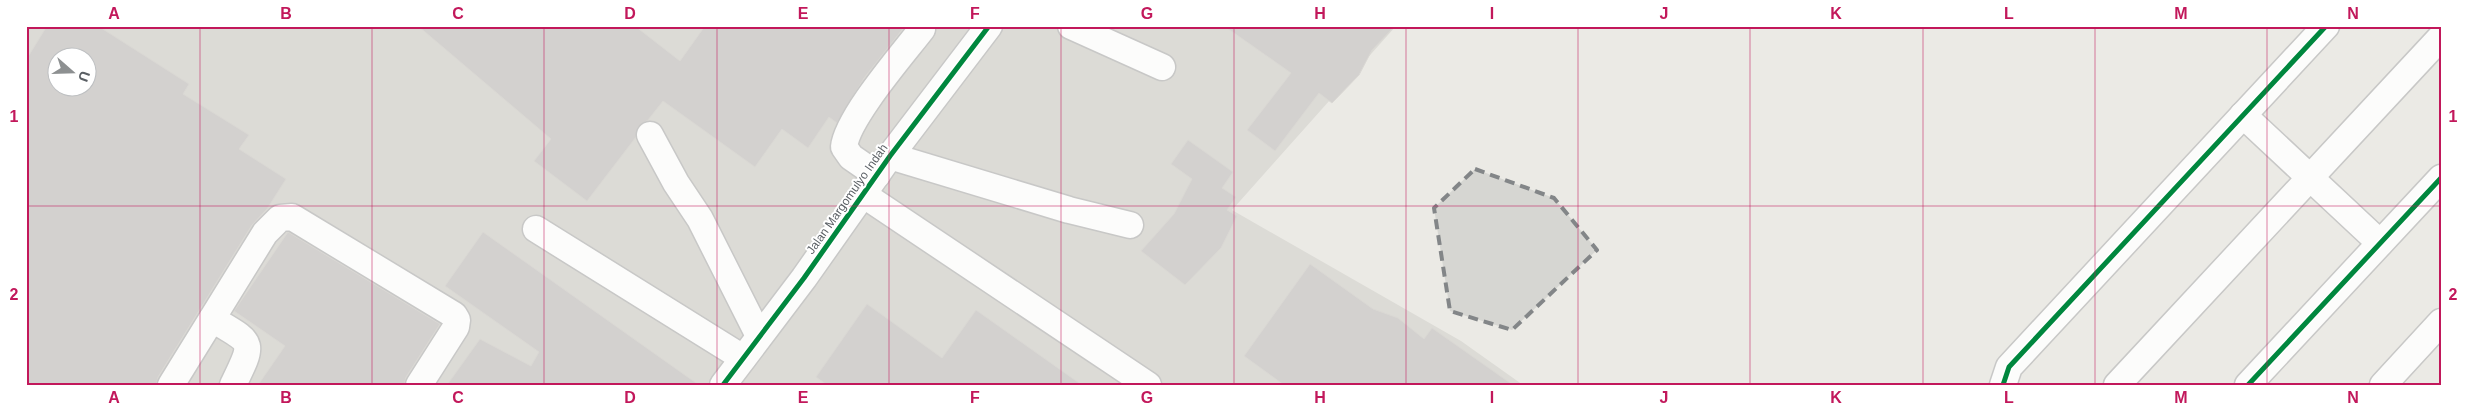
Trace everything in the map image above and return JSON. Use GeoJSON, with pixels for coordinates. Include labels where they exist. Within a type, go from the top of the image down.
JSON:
{"type":"FeatureCollection","features":[{"type":"Feature","properties":{"kind":"street","name":"Jalan Margomulyo Indah"},"geometry":{"type":"LineString","coordinates":[[723,385],[989,26]]}},
{"type":"Feature","properties":{"kind":"street"},"geometry":{"type":"LineString","coordinates":[[1071,26],[1162,67]]}},
{"type":"Feature","properties":{"kind":"street"},"geometry":{"type":"LineString","coordinates":[[2003,385],[2009,367],[2326,26]]}},
{"type":"Feature","properties":{"kind":"street"},"geometry":{"type":"LineString","coordinates":[[922,29],[854,119],[845,138],[844,147],[851,157],[877,175],[1069,210],[1130,225]]}},
{"type":"Feature","properties":{"kind":"street"},"geometry":{"type":"LineString","coordinates":[[2117,385],[2441,37]]}},
{"type":"Feature","properties":{"kind":"street"},"geometry":{"type":"LineString","coordinates":[[2243,115],[2380,243]]}},
{"type":"Feature","properties":{"kind":"street"},"geometry":{"type":"LineString","coordinates":[[650,135],[676,182],[700,219],[758,336]]}},
{"type":"Feature","properties":{"kind":"street","name":"Jalan Margomulyo Indah"},"geometry":{"type":"LineString","coordinates":[[877,175],[1148,385]]}},
{"type":"Feature","properties":{"kind":"street"},"geometry":{"type":"LineString","coordinates":[[2248,385],[2441,178]]}},
{"type":"Feature","properties":{"kind":"street"},"geometry":{"type":"LineString","coordinates":[[171,385],[265,233],[280,218],[292,217],[454,315],[457,320],[456,327],[419,385]]}},
{"type":"Feature","properties":{"kind":"street"},"geometry":{"type":"LineString","coordinates":[[536,229],[743,358]]}},
{"type":"Feature","properties":{"kind":"street"},"geometry":{"type":"LineString","coordinates":[[212,319],[243,338],[247,345],[248,354],[232,385]]}},
{"type":"Feature","properties":{"kind":"street"},"geometry":{"type":"LineString","coordinates":[[2383,385],[2441,322]]}},
{"type":"Feature","properties":{"kind":"highlighted area"},"geometry":{"type":"Polygon","coordinates":[[[1475,169],[1554,198],[1597,250],[1512,330],[1450,311],[1434,208],[1475,169]]]}},
{"type":"Feature","properties":{"kind":"shaded area"},"geometry":{"type":"Polygon","coordinates":[[[26,26],[1396,26],[1232,210],[1461,341],[1523,385],[26,385],[26,26]]]}},
{"type":"Feature","properties":{"kind":"building"},"geometry":{"type":"Polygon","coordinates":[[[47,26],[98,26],[189,84],[183,94],[249,135],[239,149],[286,179],[267,209],[252,225],[158,377],[156,385],[26,385],[26,60],[47,26]]]}},
{"type":"Feature","properties":{"kind":"building"},"geometry":{"type":"Polygon","coordinates":[[[418,26],[635,26],[680,61],[705,26],[905,26],[864,78],[837,123],[829,117],[808,148],[782,129],[755,167],[663,101],[648,120],[638,127],[636,137],[587,201],[534,161],[551,139],[418,26]]]}},
{"type":"Feature","properties":{"kind":"building"},"geometry":{"type":"Polygon","coordinates":[[[1224,26],[1395,26],[1372,50],[1359,75],[1332,103],[1319,93],[1275,151],[1247,130],[1291,73],[1224,26]]]}},
{"type":"Feature","properties":{"kind":"building"},"geometry":{"type":"Polygon","coordinates":[[[1188,140],[1233,172],[1222,188],[1236,197],[1227,210],[1237,216],[1221,248],[1185,285],[1141,251],[1174,214],[1192,179],[1171,164],[1188,140]]]}},
{"type":"Feature","properties":{"kind":"building"},"geometry":{"type":"Polygon","coordinates":[[[288,232],[440,324],[406,377],[404,385],[258,385],[285,346],[234,311],[288,232]]]}},
{"type":"Feature","properties":{"kind":"building"},"geometry":{"type":"Polygon","coordinates":[[[483,232],[699,385],[447,385],[480,339],[531,366],[539,352],[445,286],[483,232]]]}},
{"type":"Feature","properties":{"kind":"building"},"geometry":{"type":"Polygon","coordinates":[[[1310,264],[1373,309],[1398,318],[1424,339],[1432,328],[1513,385],[1284,385],[1244,356],[1310,264]]]}},
{"type":"Feature","properties":{"kind":"building"},"geometry":{"type":"Polygon","coordinates":[[[867,304],[942,358],[976,310],[1082,385],[827,385],[816,377],[867,304]]]}},
{"type":"Feature","properties":{"kind":"cycle path"},"geometry":{"type":"LineString","coordinates":[[723,385],[804,278],[890,156],[989,26]]}},
{"type":"Feature","properties":{"kind":"cycle path"},"geometry":{"type":"LineString","coordinates":[[2003,385],[2009,367],[2326,26]]}},
{"type":"Feature","properties":{"kind":"cycle path"},"geometry":{"type":"LineString","coordinates":[[2248,385],[2441,178]]}}]}
